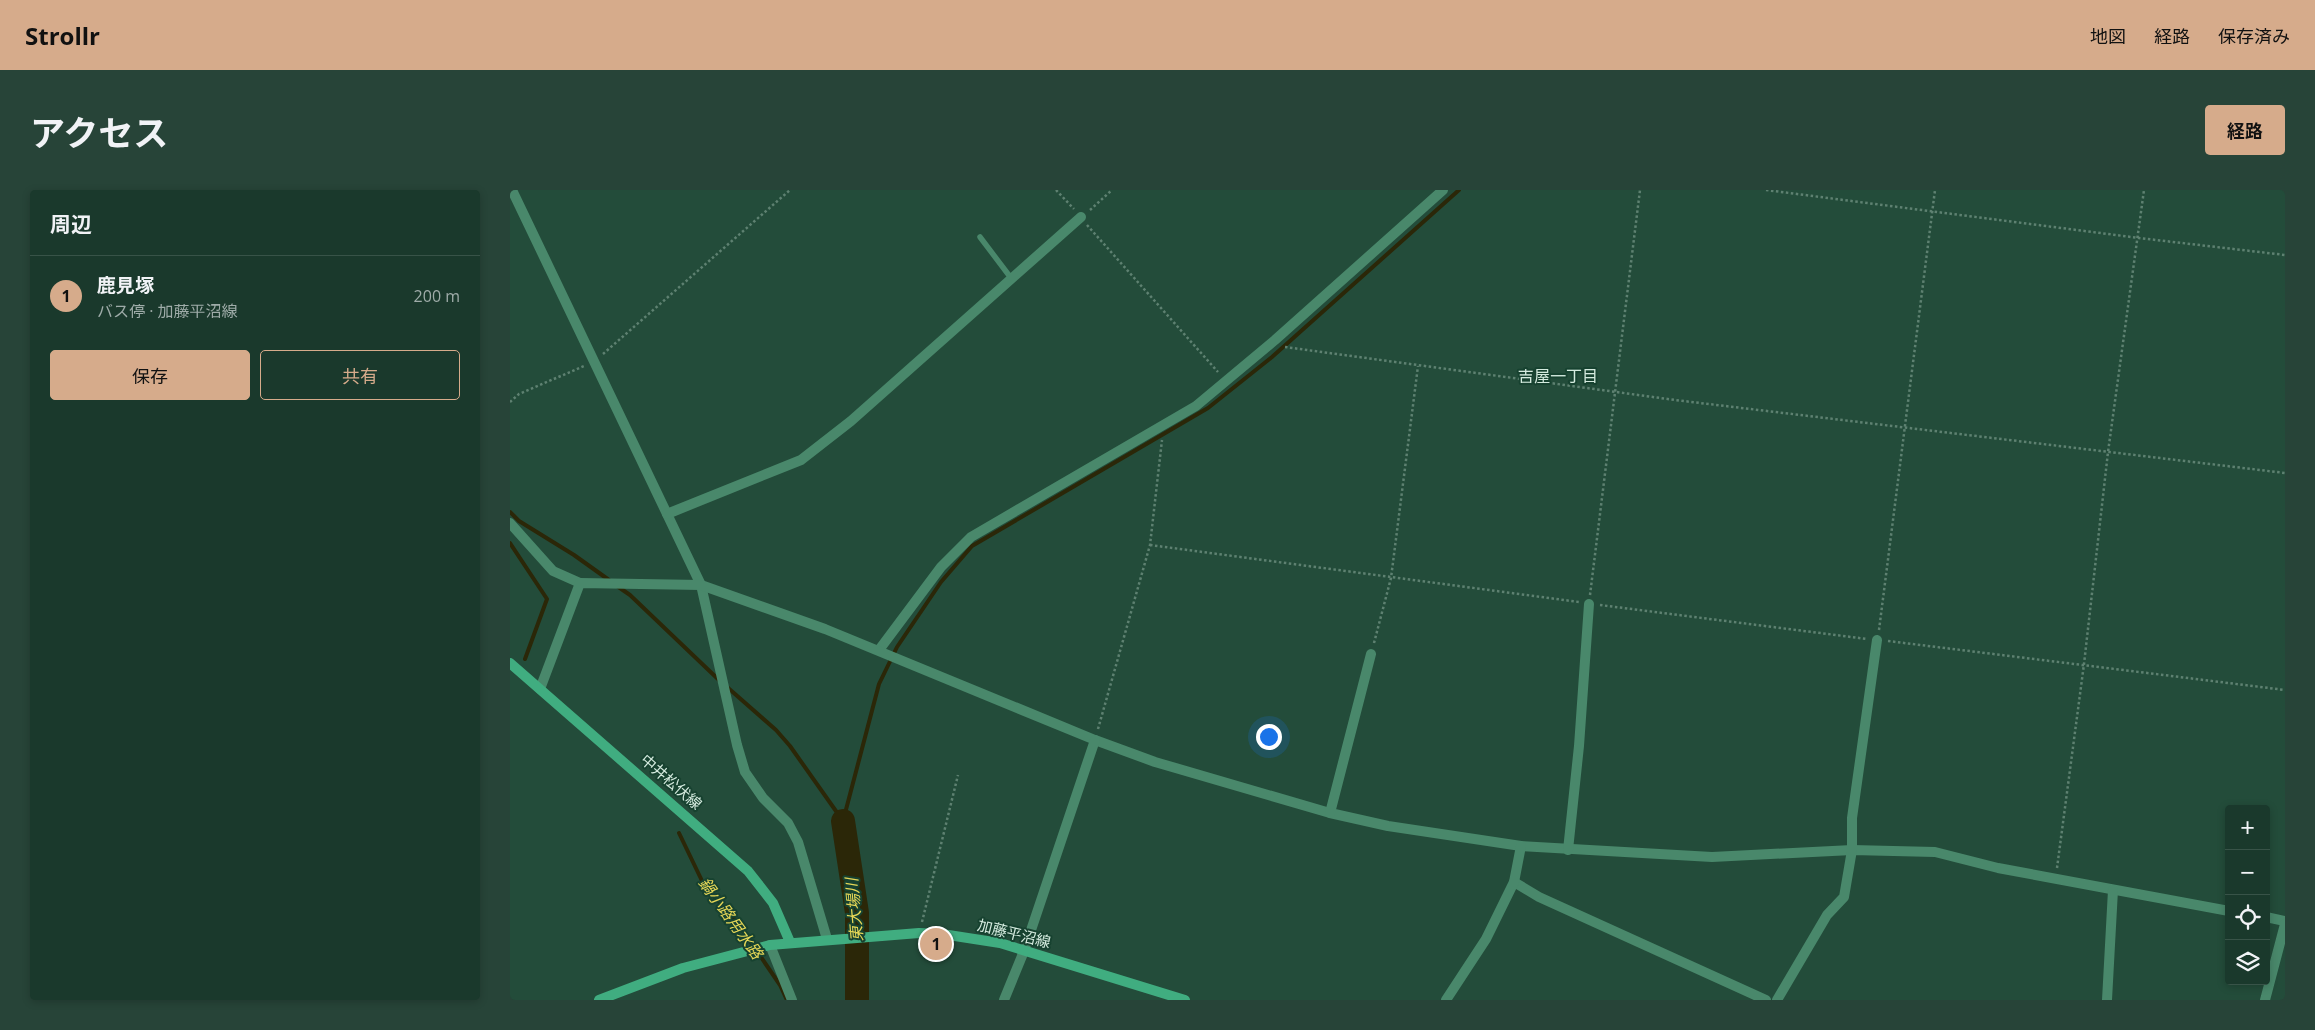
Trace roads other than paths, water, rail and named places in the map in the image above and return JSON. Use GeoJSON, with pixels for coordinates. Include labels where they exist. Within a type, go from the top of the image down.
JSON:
{"type":"FeatureCollection","features":[{"type":"Feature","properties":{"kind":"main road","name":"中井松伏線"},"geometry":{"type":"LineString","coordinates":[[510,663],[748,871],[773,903],[790,942]]}},
{"type":"Feature","properties":{"kind":"main road","name":"加藤平沼線"},"geometry":{"type":"LineString","coordinates":[[599,1000],[684,968],[770,945],[919,933],[982,939],[1184,1000]]}},
{"type":"Feature","properties":{"kind":"street"},"geometry":{"type":"LineString","coordinates":[[512,190],[596,361],[701,585],[737,745],[746,772],[763,798],[788,823],[798,842],[826,939]]}},
{"type":"Feature","properties":{"kind":"street"},"geometry":{"type":"LineString","coordinates":[[879,650],[940,567],[971,537],[1196,406],[1275,340],[1443,190]]}},
{"type":"Feature","properties":{"kind":"street"},"geometry":{"type":"LineString","coordinates":[[667,514],[801,460],[851,421],[1081,217]]}},
{"type":"Feature","properties":{"kind":"street"},"geometry":{"type":"LineString","coordinates":[[510,523],[553,571],[580,583],[701,585],[879,650],[1094,740],[1155,762],[1330,813],[1388,826],[1521,846],[1568,850],[1712,857],[1852,850],[1935,852],[1998,868],[2225,910]]}},
{"type":"Feature","properties":{"kind":"street"},"geometry":{"type":"LineString","coordinates":[[540,689],[580,583]]}},
{"type":"Feature","properties":{"kind":"street"},"geometry":{"type":"LineString","coordinates":[[1568,850],[1579,746],[1589,604]]}},
{"type":"Feature","properties":{"kind":"street"},"geometry":{"type":"LineString","coordinates":[[1777,1000],[1827,915],[1844,897],[1852,850],[1852,818],[1877,640]]}},
{"type":"Feature","properties":{"kind":"street"},"geometry":{"type":"LineString","coordinates":[[1330,813],[1371,654]]}},
{"type":"Feature","properties":{"kind":"street"},"geometry":{"type":"LineString","coordinates":[[1004,1000],[1024,951],[1094,740]]}},
{"type":"Feature","properties":{"kind":"street"},"geometry":{"type":"LineString","coordinates":[[1446,1000],[1486,939],[1514,882],[1521,846]]}},
{"type":"Feature","properties":{"kind":"street"},"geometry":{"type":"LineString","coordinates":[[1514,882],[1539,897],[1766,1000]]}},
{"type":"Feature","properties":{"kind":"street"},"geometry":{"type":"LineString","coordinates":[[2107,1000],[2113,890]]}},
{"type":"Feature","properties":{"kind":"street"},"geometry":{"type":"LineString","coordinates":[[2270,918],[2285,921]]}},
{"type":"Feature","properties":{"kind":"street"},"geometry":{"type":"LineString","coordinates":[[2265,1000],[2285,924]]}},
{"type":"Feature","properties":{"kind":"street"},"geometry":{"type":"LineString","coordinates":[[770,945],[792,1000]]}},
{"type":"Feature","properties":{"kind":"lane"},"geometry":{"type":"LineString","coordinates":[[980,237],[1011,278]]}},
{"type":"Feature","properties":{"kind":"waterway"},"geometry":{"type":"LineString","coordinates":[[843,821],[879,684],[897,647],[941,582],[972,546],[1208,408],[1272,357],[1459,190]]}},
{"type":"Feature","properties":{"kind":"waterway"},"geometry":{"type":"LineString","coordinates":[[510,512],[519,521],[574,555],[609,580]]}},
{"type":"Feature","properties":{"kind":"waterway","name":"鍋小路用水路"},"geometry":{"type":"LineString","coordinates":[[510,543],[547,599],[525,659]]}},
{"type":"Feature","properties":{"kind":"waterway"},"geometry":{"type":"LineString","coordinates":[[617,586],[630,595],[720,681]]}},
{"type":"Feature","properties":{"kind":"waterway"},"geometry":{"type":"LineString","coordinates":[[727,687],[776,730],[790,746],[843,821]]}},
{"type":"Feature","properties":{"kind":"waterway","name":"東大場川"},"geometry":{"type":"LineString","coordinates":[[843,821],[857,913],[857,1000]]}},
{"type":"Feature","properties":{"kind":"waterway","name":"鍋小路用水路"},"geometry":{"type":"LineString","coordinates":[[679,833],[704,885],[737,922],[780,985],[787,1000]]}},
{"type":"Feature","properties":{"kind":"place","name":"鹿見塚"},"geometry":{"type":"Point","coordinates":[936,944]}},
{"type":"Feature","properties":{"kind":"district","name":"吉屋一丁目"},"geometry":{"type":"Point","coordinates":[1558,376]}}]}
